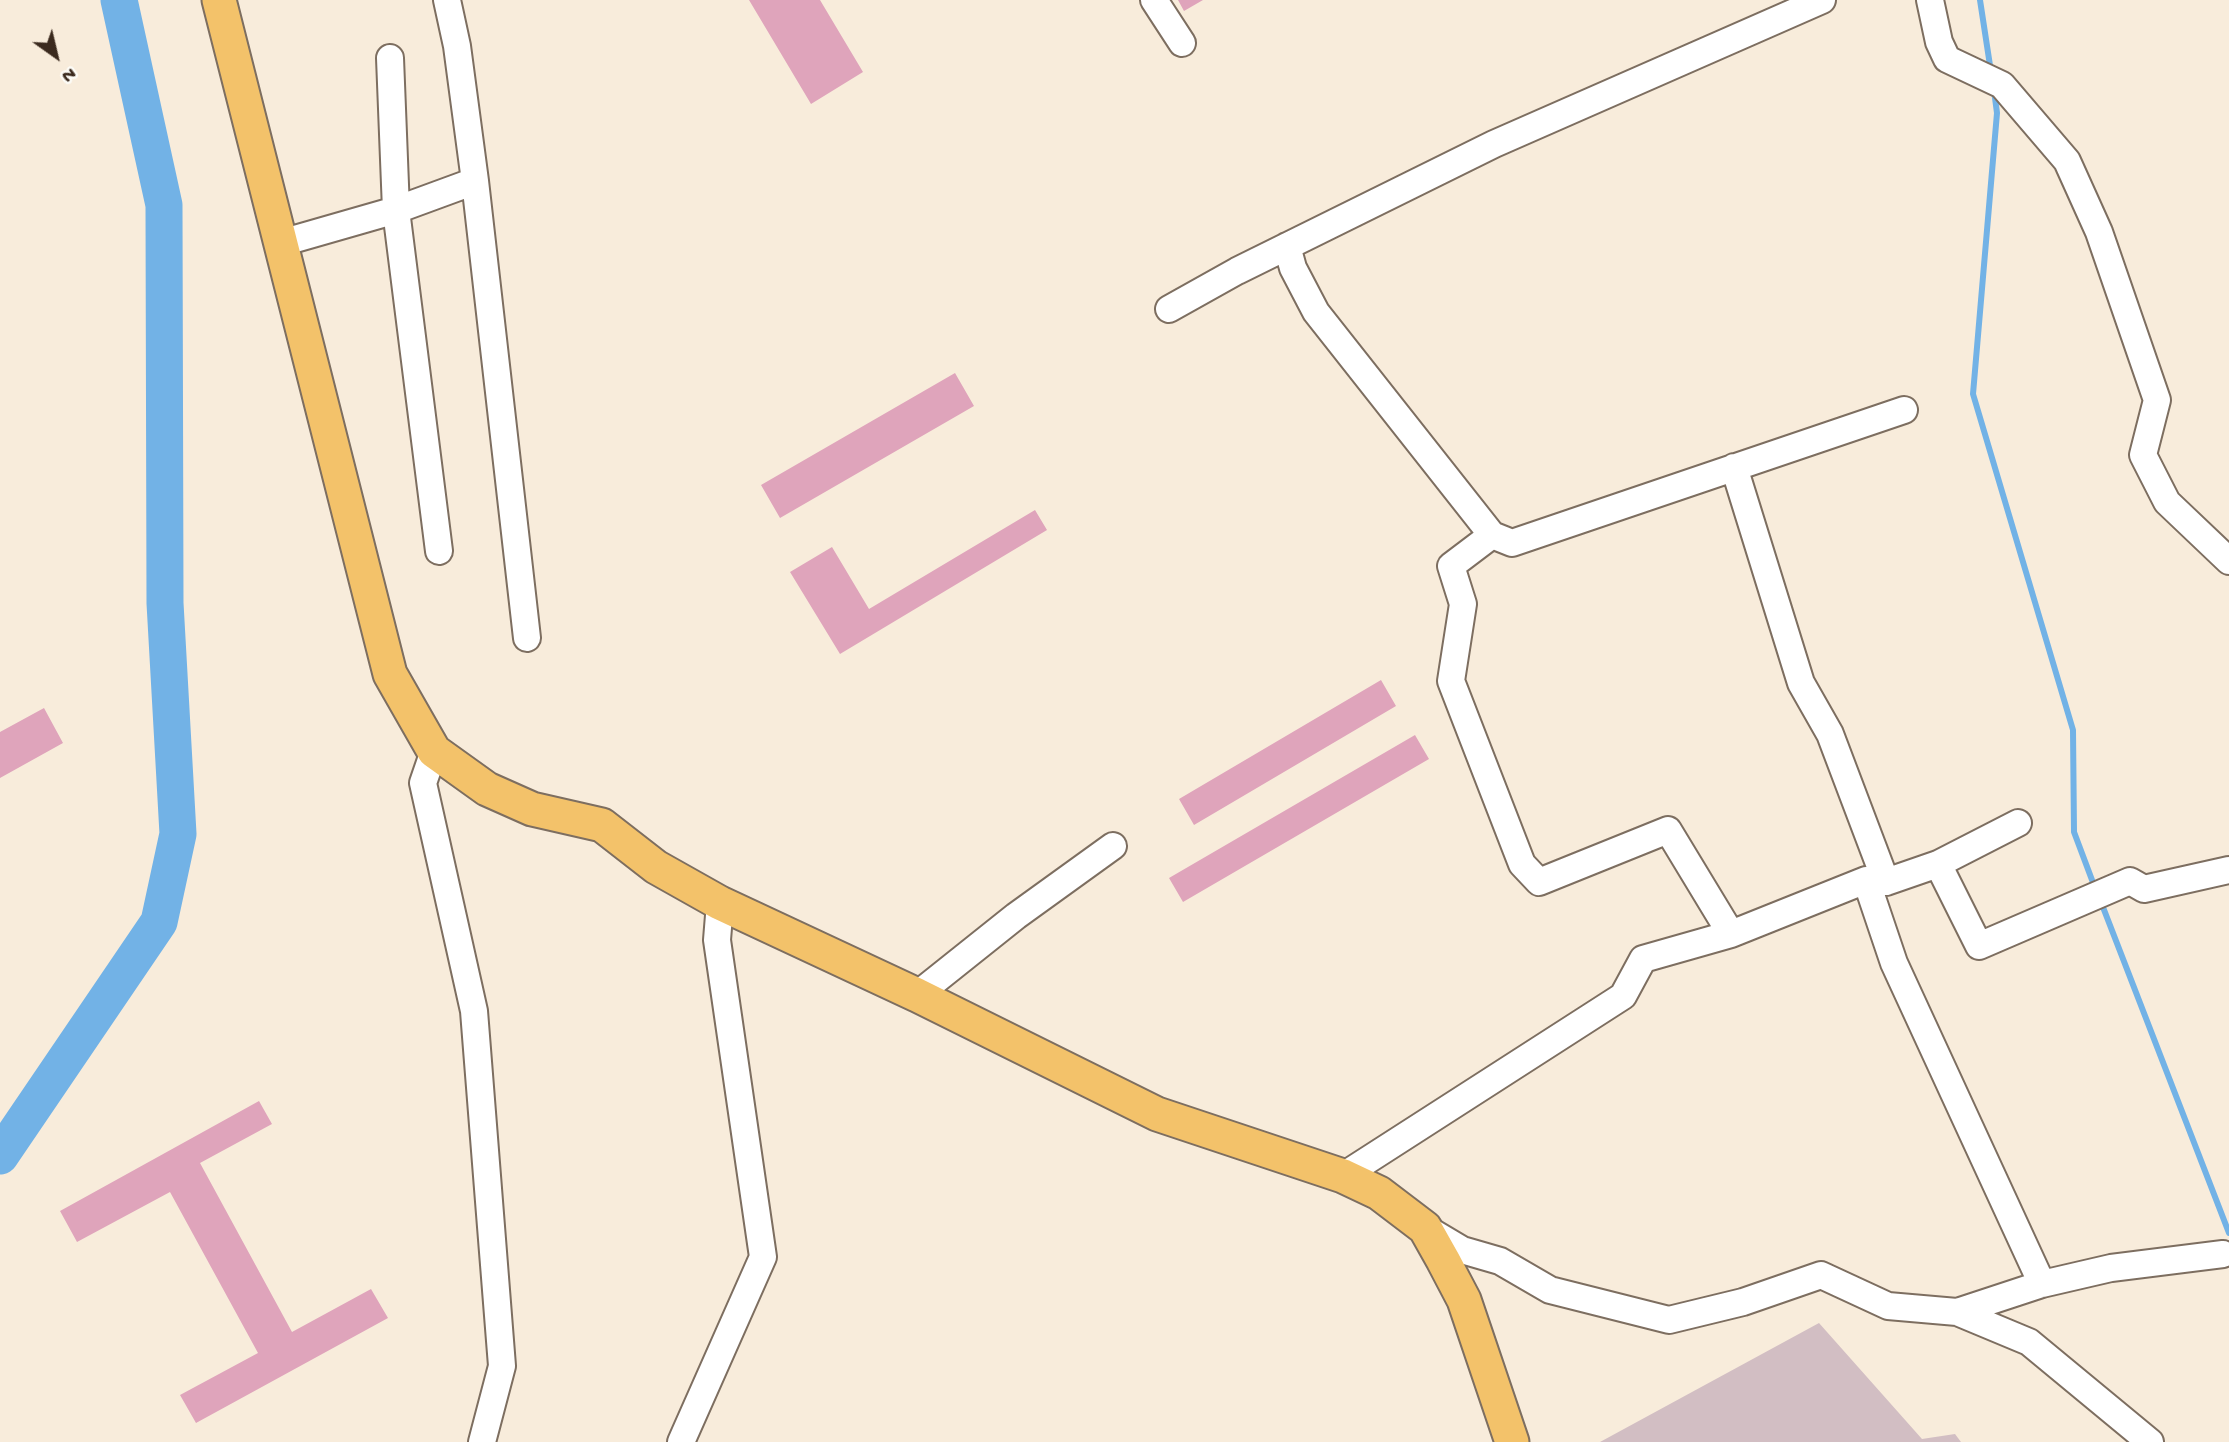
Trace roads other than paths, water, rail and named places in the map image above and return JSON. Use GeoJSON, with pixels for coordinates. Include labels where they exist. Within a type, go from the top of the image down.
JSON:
{"type":"FeatureCollection","features":[{"type":"Feature","properties":{"kind":"main road"},"geometry":{"type":"LineString","coordinates":[[219,0],[390,674],[434,751],[487,789],[532,809],[602,825],[656,867],[720,903],[917,995],[1157,1114],[1343,1176],[1379,1193],[1425,1228],[1464,1300],[1511,1442]]}},
{"type":"Feature","properties":{"kind":"street"},"geometry":{"type":"LineString","coordinates":[[447,0],[457,46],[475,181],[527,638]]}},
{"type":"Feature","properties":{"kind":"street"},"geometry":{"type":"LineString","coordinates":[[1154,0],[1182,43]]}},
{"type":"Feature","properties":{"kind":"street"},"geometry":{"type":"LineString","coordinates":[[1169,309],[1287,246],[1506,138],[1822,0]]}},
{"type":"Feature","properties":{"kind":"street"},"geometry":{"type":"LineString","coordinates":[[1930,0],[1938,42],[1947,60],[2002,85],[2067,160],[2099,232],[2157,400],[2143,455],[2167,502],[2229,561]]}},
{"type":"Feature","properties":{"kind":"street"},"geometry":{"type":"LineString","coordinates":[[390,58],[396,211],[439,551]]}},
{"type":"Feature","properties":{"kind":"street"},"geometry":{"type":"LineString","coordinates":[[281,243],[396,211],[475,181]]}},
{"type":"Feature","properties":{"kind":"street"},"geometry":{"type":"LineString","coordinates":[[1287,246],[1304,293],[1316,312],[1492,535],[1512,543],[1904,410]]}},
{"type":"Feature","properties":{"kind":"street"},"geometry":{"type":"LineString","coordinates":[[1734,467],[1801,683],[1830,734],[1876,881],[1894,963],[2042,1284]]}},
{"type":"Feature","properties":{"kind":"street"},"geometry":{"type":"LineString","coordinates":[[1492,535],[1451,566],[1464,604],[1451,681],[1522,864],[1539,882],[1668,830],[1731,934]]}},
{"type":"Feature","properties":{"kind":"street"},"geometry":{"type":"LineString","coordinates":[[434,751],[423,783],[474,1011],[502,1366],[482,1442]]}},
{"type":"Feature","properties":{"kind":"street"},"geometry":{"type":"LineString","coordinates":[[1343,1176],[1623,996],[1643,959],[1731,934],[1876,881],[1938,864],[2018,824]]}},
{"type":"Feature","properties":{"kind":"street"},"geometry":{"type":"LineString","coordinates":[[917,995],[1016,916],[1112,846]]}},
{"type":"Feature","properties":{"kind":"street"},"geometry":{"type":"LineString","coordinates":[[1938,864],[1979,946],[2130,881],[2144,889],[2229,870]]}},
{"type":"Feature","properties":{"kind":"street"},"geometry":{"type":"LineString","coordinates":[[681,1442],[763,1257],[717,940],[720,903]]}},
{"type":"Feature","properties":{"kind":"street"},"geometry":{"type":"LineString","coordinates":[[1425,1228],[1462,1250],[1500,1261],[1550,1290],[1668,1320],[1743,1302],[1821,1275],[1888,1306],[1957,1312],[2029,1342],[2150,1442]]}},
{"type":"Feature","properties":{"kind":"street"},"geometry":{"type":"LineString","coordinates":[[1957,1312],[2042,1284],[2111,1268],[2223,1254]]}},
{"type":"Feature","properties":{"kind":"waterway"},"geometry":{"type":"LineString","coordinates":[[0,1156],[159,922],[178,834],[165,603],[164,205],[119,0]]}},
{"type":"Feature","properties":{"kind":"waterway"},"geometry":{"type":"LineString","coordinates":[[1980,0],[1991,72]]}},
{"type":"Feature","properties":{"kind":"waterway"},"geometry":{"type":"LineString","coordinates":[[1994,90],[1997,113],[1973,394],[2073,730],[2074,832],[2095,888]]}},
{"type":"Feature","properties":{"kind":"waterway"},"geometry":{"type":"LineString","coordinates":[[2101,902],[2229,1233]]}}]}
